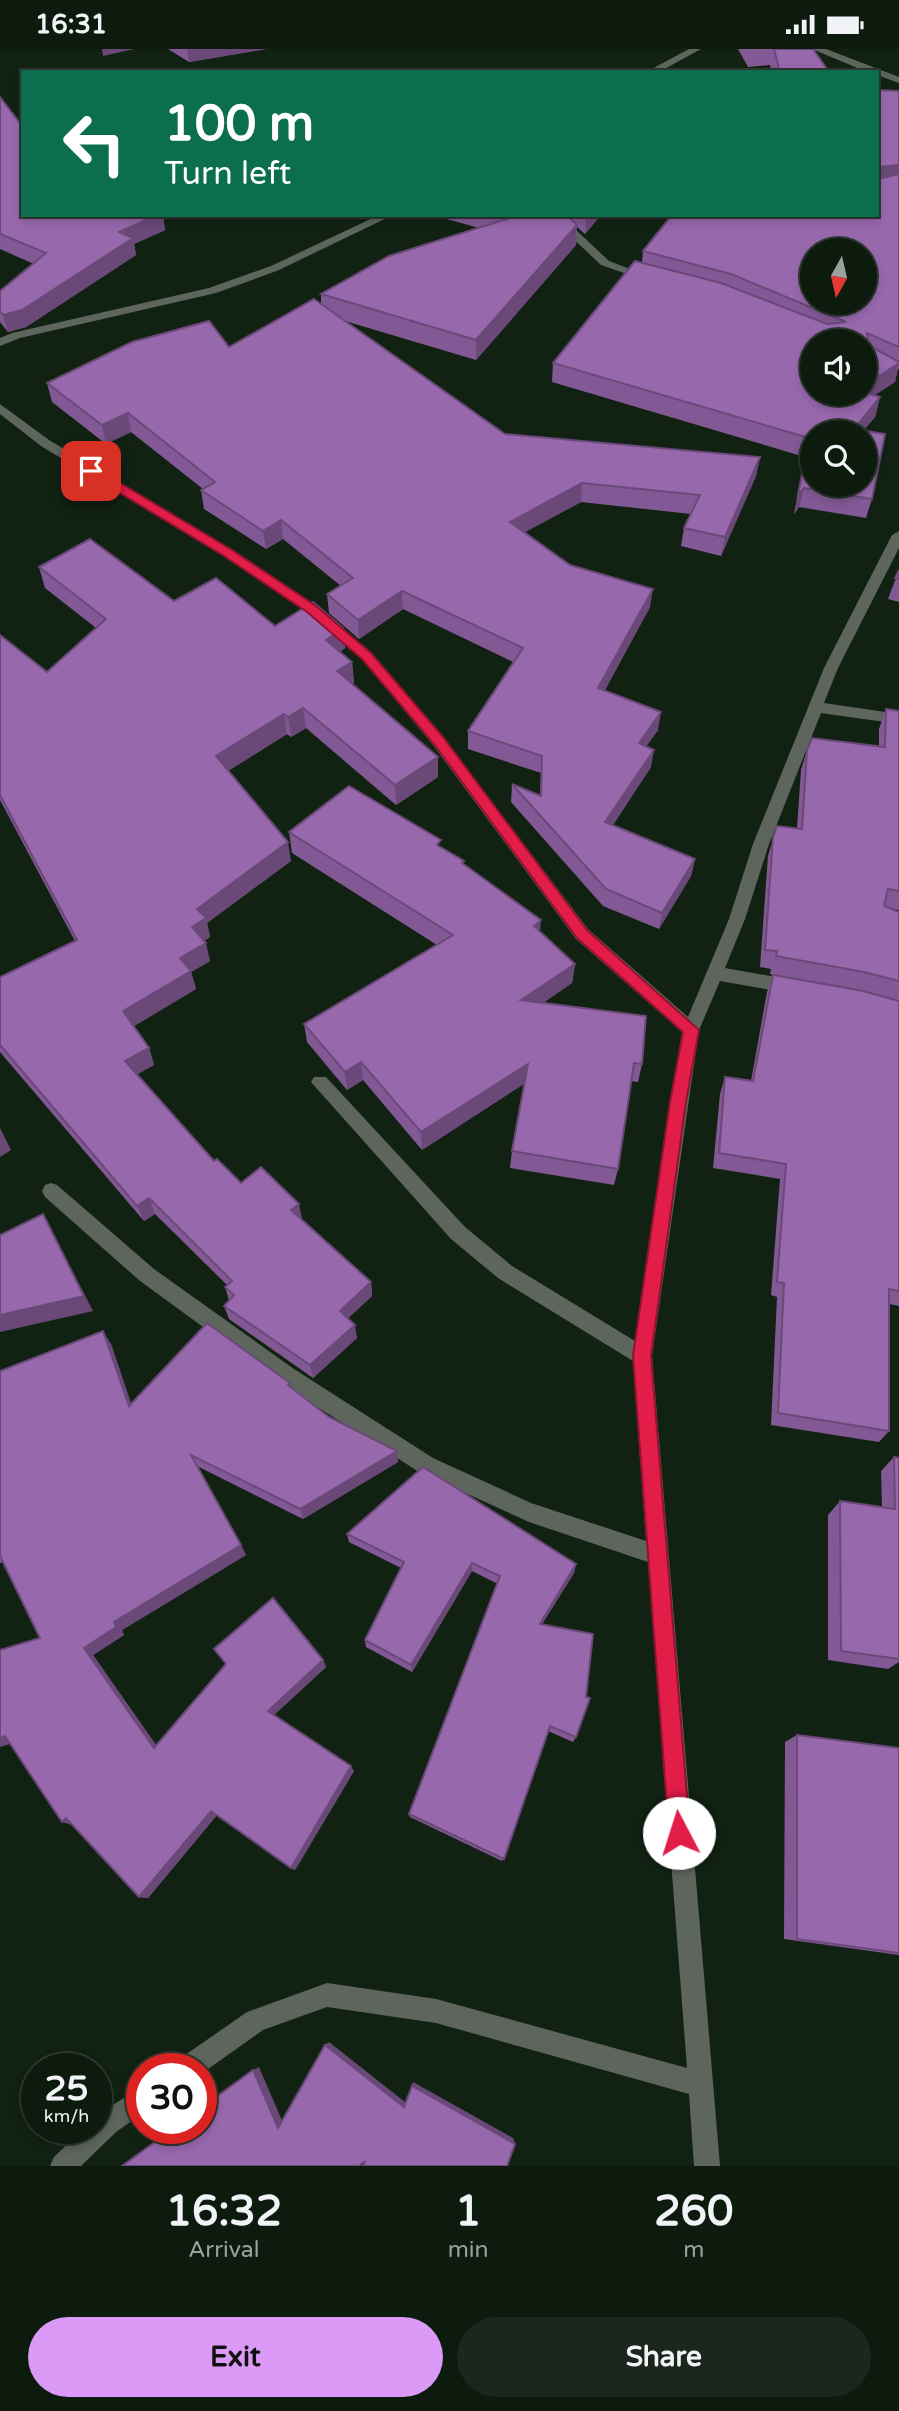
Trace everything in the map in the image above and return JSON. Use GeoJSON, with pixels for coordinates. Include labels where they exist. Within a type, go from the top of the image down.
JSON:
{"type":"FeatureCollection","features":[{"type":"Feature","properties":{"kind":"street"},"geometry":{"type":"LineString","coordinates":[[655,70],[696,49]]}},
{"type":"Feature","properties":{"kind":"street"},"geometry":{"type":"LineString","coordinates":[[817,49],[872,70]]}},
{"type":"Feature","properties":{"kind":"street"},"geometry":{"type":"LineString","coordinates":[[879,73],[899,81]]}},
{"type":"Feature","properties":{"kind":"street"},"geometry":{"type":"LineString","coordinates":[[0,342],[29,332],[212,291],[275,268],[384,217]]}},
{"type":"Feature","properties":{"kind":"street"},"geometry":{"type":"LineString","coordinates":[[556,217],[605,263],[658,281]]}},
{"type":"Feature","properties":{"kind":"street"},"geometry":{"type":"LineString","coordinates":[[0,408],[45,443],[228,553],[312,609],[367,656],[438,741],[582,934],[691,1030]]}},
{"type":"Feature","properties":{"kind":"street"},"geometry":{"type":"LineString","coordinates":[[707,2166],[642,1356],[678,1102],[691,1030],[737,919],[761,844],[831,667],[899,535]]}},
{"type":"Feature","properties":{"kind":"street"},"geometry":{"type":"LineString","coordinates":[[817,707],[899,719]]}},
{"type":"Feature","properties":{"kind":"street"},"geometry":{"type":"LineString","coordinates":[[713,973],[804,989]]}},
{"type":"Feature","properties":{"kind":"street"},"geometry":{"type":"LineString","coordinates":[[320,1082],[458,1233],[505,1272],[642,1356]]}},
{"type":"Feature","properties":{"kind":"street"},"geometry":{"type":"LineString","coordinates":[[51,1191],[158,1283],[287,1376],[426,1465],[529,1512],[657,1555]]}},
{"type":"Feature","properties":{"kind":"street"},"geometry":{"type":"LineString","coordinates":[[210,2053],[256,2021],[327,1995],[436,2011],[699,2084]]}},
{"type":"Feature","properties":{"kind":"street"},"geometry":{"type":"LineString","coordinates":[[63,2166],[107,2123],[126,2110]]}},
{"type":"Feature","properties":{"kind":"building"},"geometry":{"type":"Polygon","coordinates":[[[774,49],[813,49],[827,69],[827,70],[779,70],[774,49]]]}},
{"type":"Feature","properties":{"kind":"building"},"geometry":{"type":"Polygon","coordinates":[[[879,90],[899,91],[899,165],[880,167],[882,178],[899,174],[899,347],[877,337],[877,329],[800,329],[800,406],[873,406],[861,420],[800,420],[800,435],[553,363],[635,261],[721,283],[827,324],[846,322],[829,315],[877,315],[877,238],[800,238],[800,303],[731,274],[643,251],[670,217],[879,217],[879,90]]]}},
{"type":"Feature","properties":{"kind":"building"},"geometry":{"type":"Polygon","coordinates":[[[0,97],[21,124],[21,217],[153,217],[119,232],[133,238],[22,310],[3,315],[0,311],[0,291],[46,253],[0,234],[0,97]]]}},
{"type":"Feature","properties":{"kind":"building"},"geometry":{"type":"Polygon","coordinates":[[[513,217],[569,217],[577,225],[476,340],[321,294],[389,256],[513,217]]]}},
{"type":"Feature","properties":{"kind":"building"},"geometry":{"type":"Polygon","coordinates":[[[314,299],[505,434],[760,457],[725,537],[684,528],[700,495],[582,483],[510,522],[570,565],[653,589],[598,688],[661,712],[639,743],[654,750],[605,822],[695,859],[662,913],[606,889],[512,784],[541,796],[542,756],[468,731],[523,648],[402,591],[358,620],[327,594],[353,578],[281,520],[263,531],[201,490],[215,482],[128,413],[102,425],[47,383],[132,342],[209,321],[229,347],[314,299]]]}},
{"type":"Feature","properties":{"kind":"building"},"geometry":{"type":"Polygon","coordinates":[[[877,350],[899,363],[877,377],[877,350]]]}},
{"type":"Feature","properties":{"kind":"building"},"geometry":{"type":"Polygon","coordinates":[[[877,433],[885,434],[877,474],[877,433]]]}},
{"type":"Feature","properties":{"kind":"building"},"geometry":{"type":"Polygon","coordinates":[[[90,539],[174,601],[216,578],[275,626],[313,602],[343,628],[326,640],[352,662],[337,671],[438,757],[395,785],[303,708],[288,717],[284,714],[216,756],[288,842],[197,909],[206,918],[192,927],[206,943],[180,958],[191,971],[123,1011],[149,1048],[125,1061],[214,1161],[217,1159],[241,1183],[261,1167],[299,1204],[291,1210],[371,1282],[340,1311],[355,1325],[310,1365],[224,1306],[234,1295],[225,1287],[232,1281],[149,1198],[137,1206],[0,1045],[0,977],[77,940],[0,795],[0,635],[47,672],[106,619],[39,567],[90,539]]]}},
{"type":"Feature","properties":{"kind":"building"},"geometry":{"type":"Polygon","coordinates":[[[886,709],[899,711],[899,891],[888,889],[884,906],[899,912],[899,981],[776,956],[777,951],[765,950],[773,837],[777,826],[802,829],[807,750],[812,738],[885,747],[886,709]]]}},
{"type":"Feature","properties":{"kind":"building"},"geometry":{"type":"Polygon","coordinates":[[[349,786],[441,840],[437,845],[464,861],[462,863],[541,920],[534,926],[575,964],[521,1000],[646,1016],[642,1064],[634,1063],[618,1169],[512,1151],[528,1064],[421,1132],[361,1062],[345,1072],[304,1024],[453,935],[289,832],[349,786]]]}},
{"type":"Feature","properties":{"kind":"building"},"geometry":{"type":"Polygon","coordinates":[[[773,975],[863,991],[899,1001],[899,1291],[889,1289],[889,1431],[778,1413],[784,1283],[777,1282],[786,1164],[719,1153],[725,1077],[753,1081],[773,975]]]}},
{"type":"Feature","properties":{"kind":"building"},"geometry":{"type":"Polygon","coordinates":[[[43,1214],[84,1296],[0,1315],[0,1235],[43,1214]]]}},
{"type":"Feature","properties":{"kind":"building"},"geometry":{"type":"Polygon","coordinates":[[[207,1323],[290,1383],[288,1385],[329,1417],[397,1451],[300,1509],[191,1455],[241,1545],[114,1622],[116,1627],[84,1648],[154,1748],[226,1664],[214,1649],[273,1598],[323,1660],[268,1711],[351,1766],[291,1868],[211,1811],[139,1897],[66,1818],[62,1822],[5,1736],[0,1738],[0,1650],[40,1638],[0,1556],[0,1371],[103,1331],[129,1406],[207,1323]]]}},
{"type":"Feature","properties":{"kind":"building"},"geometry":{"type":"Polygon","coordinates":[[[894,1457],[899,1458],[899,1659],[841,1651],[840,1501],[895,1509],[894,1457]]]}},
{"type":"Feature","properties":{"kind":"building"},"geometry":{"type":"Polygon","coordinates":[[[423,1467],[576,1564],[540,1624],[593,1634],[586,1697],[590,1698],[576,1737],[550,1726],[504,1859],[409,1814],[500,1576],[472,1563],[411,1665],[365,1640],[404,1562],[347,1534],[423,1467]]]}},
{"type":"Feature","properties":{"kind":"building"},"geometry":{"type":"Polygon","coordinates":[[[797,1735],[899,1748],[899,1953],[797,1939],[797,1735]]]}},
{"type":"Feature","properties":{"kind":"building"},"geometry":{"type":"Polygon","coordinates":[[[325,2045],[404,2107],[412,2086],[515,2144],[507,2166],[363,2166],[365,2161],[359,2166],[122,2166],[152,2144],[217,2144],[217,2096],[253,2070],[278,2128],[325,2045]]]}},
{"type":"Feature","properties":{"kind":"route"},"geometry":{"type":"LineString","coordinates":[[91,471],[228,553],[312,609],[367,656],[438,741],[582,934],[691,1030],[678,1102],[642,1356],[679,1833]]}}]}
